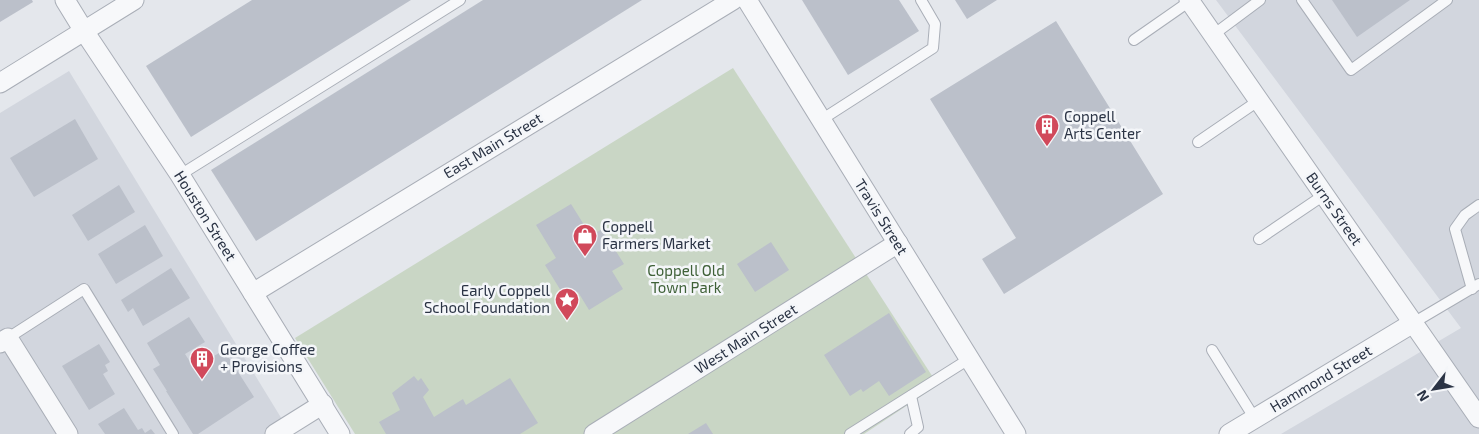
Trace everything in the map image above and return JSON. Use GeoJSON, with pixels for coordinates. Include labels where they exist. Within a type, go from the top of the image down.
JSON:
{"type":"FeatureCollection","features":[{"type":"Feature","properties":{"kind":"street","name":"Houston Street"},"geometry":{"type":"LineString","coordinates":[[66,0],[84,31],[180,175],[340,434]]}},
{"type":"Feature","properties":{"kind":"street"},"geometry":{"type":"LineString","coordinates":[[0,83],[134,0]]}},
{"type":"Feature","properties":{"kind":"street","name":"East Main Street"},"geometry":{"type":"LineString","coordinates":[[253,292],[733,0]]}},
{"type":"Feature","properties":{"kind":"street","name":"Travis Street"},"geometry":{"type":"LineString","coordinates":[[747,0],[1016,434]]}},
{"type":"Feature","properties":{"kind":"street","name":"Burns Street"},"geometry":{"type":"LineString","coordinates":[[1189,1],[1479,418]]}},
{"type":"Feature","properties":{"kind":"street","name":"West Main Street"},"geometry":{"type":"LineString","coordinates":[[594,434],[898,243]]}},
{"type":"Feature","properties":{"kind":"street","name":"Hammond Street"},"geometry":{"type":"LineString","coordinates":[[1229,434],[1413,323]]}},
{"type":"Feature","properties":{"kind":"street"},"geometry":{"type":"LineString","coordinates":[[4,340],[68,434]]}},
{"type":"Feature","properties":{"kind":"street"},"geometry":{"type":"LineString","coordinates":[[275,434],[323,404]]}},
{"type":"Feature","properties":{"kind":"lane"},"geometry":{"type":"LineString","coordinates":[[180,175],[460,0]]}},
{"type":"Feature","properties":{"kind":"lane"},"geometry":{"type":"LineString","coordinates":[[821,120],[933,48],[935,24],[920,0]]}},
{"type":"Feature","properties":{"kind":"lane"},"geometry":{"type":"LineString","coordinates":[[1213,35],[1260,0]]}},
{"type":"Feature","properties":{"kind":"lane"},"geometry":{"type":"LineString","coordinates":[[1302,0],[1351,70],[1447,0]]}},
{"type":"Feature","properties":{"kind":"lane"},"geometry":{"type":"LineString","coordinates":[[1134,40],[1189,1]]}},
{"type":"Feature","properties":{"kind":"lane"},"geometry":{"type":"LineString","coordinates":[[1198,142],[1258,101]]}},
{"type":"Feature","properties":{"kind":"lane"},"geometry":{"type":"LineString","coordinates":[[1259,239],[1324,195]]}},
{"type":"Feature","properties":{"kind":"lane"},"geometry":{"type":"LineString","coordinates":[[1413,323],[1476,287],[1455,229],[1465,215],[1479,205]]}},
{"type":"Feature","properties":{"kind":"lane"},"geometry":{"type":"LineString","coordinates":[[4,340],[84,289],[173,434]]}},
{"type":"Feature","properties":{"kind":"lane"},"geometry":{"type":"LineString","coordinates":[[1212,350],[1255,418]]}},
{"type":"Feature","properties":{"kind":"lane"},"geometry":{"type":"LineString","coordinates":[[850,434],[969,359]]}},
{"type":"Feature","properties":{"kind":"lane"},"geometry":{"type":"LineString","coordinates":[[910,396],[918,427],[910,434]]}},
{"type":"Feature","properties":{"kind":"shaded area"},"geometry":{"type":"Polygon","coordinates":[[[1216,0],[1479,0],[1479,434],[1281,434],[1461,328],[1216,0]]]}},
{"type":"Feature","properties":{"kind":"shaded area"},"geometry":{"type":"Polygon","coordinates":[[[69,71],[291,434],[0,434],[0,113],[69,71]]]}},
{"type":"Feature","properties":{"kind":"green space","name":"Coppell Old Town Park"},"geometry":{"type":"Polygon","coordinates":[[[733,68],[938,385],[864,434],[355,434],[295,338],[733,68]]]}},
{"type":"Feature","properties":{"kind":"building"},"geometry":{"type":"Polygon","coordinates":[[[0,0],[32,0],[33,2],[0,22],[0,0]]]}},
{"type":"Feature","properties":{"kind":"building"},"geometry":{"type":"Polygon","coordinates":[[[252,0],[411,0],[191,137],[146,66],[252,0]]]}},
{"type":"Feature","properties":{"kind":"building"},"geometry":{"type":"Polygon","coordinates":[[[483,0],[642,0],[256,241],[211,170],[483,0]]]}},
{"type":"Feature","properties":{"kind":"building"},"geometry":{"type":"Polygon","coordinates":[[[802,0],[899,0],[919,31],[848,75],[802,0]]]}},
{"type":"Feature","properties":{"kind":"building"},"geometry":{"type":"Polygon","coordinates":[[[955,0],[997,0],[967,19],[955,0]]]}},
{"type":"Feature","properties":{"kind":"building"},"geometry":{"type":"Polygon","coordinates":[[[1332,0],[1410,0],[1357,37],[1332,0]]]}},
{"type":"Feature","properties":{"kind":"building","name":"Coppell Arts Center"},"geometry":{"type":"Polygon","coordinates":[[[1056,21],[1163,194],[1004,294],[982,259],[1016,238],[930,99],[1056,21]]]}},
{"type":"Feature","properties":{"kind":"building"},"geometry":{"type":"Polygon","coordinates":[[[75,119],[98,159],[34,197],[10,158],[75,119]]]}},
{"type":"Feature","properties":{"kind":"building"},"geometry":{"type":"Polygon","coordinates":[[[119,185],[135,212],[88,241],[72,215],[119,185]]]}},
{"type":"Feature","properties":{"kind":"building"},"geometry":{"type":"Polygon","coordinates":[[[571,204],[591,236],[602,229],[624,264],[612,271],[623,289],[589,310],[578,292],[566,299],[545,265],[556,258],[536,225],[571,204]]]}},
{"type":"Feature","properties":{"kind":"building"},"geometry":{"type":"Polygon","coordinates":[[[145,225],[163,256],[116,284],[98,254],[145,225]]]}},
{"type":"Feature","properties":{"kind":"building"},"geometry":{"type":"Polygon","coordinates":[[[771,242],[789,270],[755,292],[737,264],[771,242]]]}},
{"type":"Feature","properties":{"kind":"building"},"geometry":{"type":"Polygon","coordinates":[[[171,268],[190,298],[143,326],[133,308],[128,312],[121,300],[171,268]]]}},
{"type":"Feature","properties":{"kind":"building"},"geometry":{"type":"Polygon","coordinates":[[[889,313],[926,372],[889,396],[879,381],[863,392],[861,389],[850,396],[824,355],[889,313]]]}},
{"type":"Feature","properties":{"kind":"building","name":"George Coffee + Provisions"},"geometry":{"type":"Polygon","coordinates":[[[189,317],[205,342],[185,354],[194,368],[224,350],[254,397],[198,434],[193,434],[153,369],[160,365],[147,343],[189,317]]]}},
{"type":"Feature","properties":{"kind":"building"},"geometry":{"type":"Polygon","coordinates":[[[99,344],[110,362],[105,365],[108,371],[103,374],[115,394],[89,410],[62,366],[99,344]]]}},
{"type":"Feature","properties":{"kind":"building"},"geometry":{"type":"Polygon","coordinates":[[[414,376],[418,381],[421,378],[429,390],[423,397],[434,417],[463,399],[466,405],[510,378],[538,423],[520,434],[386,434],[379,422],[400,410],[392,393],[414,376]]]}},
{"type":"Feature","properties":{"kind":"building"},"geometry":{"type":"Polygon","coordinates":[[[124,408],[138,430],[142,428],[145,433],[151,429],[155,434],[105,434],[98,424],[124,408]]]}},
{"type":"Feature","properties":{"kind":"building"},"geometry":{"type":"Polygon","coordinates":[[[706,423],[713,434],[688,434],[706,423]]]}},
{"type":"Feature","properties":{"kind":"place","name":"Coppell Arts Center"},"geometry":{"type":"Point","coordinates":[1047,147]}},
{"type":"Feature","properties":{"kind":"place","name":"Coppell Farmers Market"},"geometry":{"type":"Point","coordinates":[585,257]}},
{"type":"Feature","properties":{"kind":"place","name":"Early Coppell School Foundation"},"geometry":{"type":"Point","coordinates":[567,321]}},
{"type":"Feature","properties":{"kind":"place","name":"George Coffee + Provisions"},"geometry":{"type":"Point","coordinates":[202,380]}}]}
